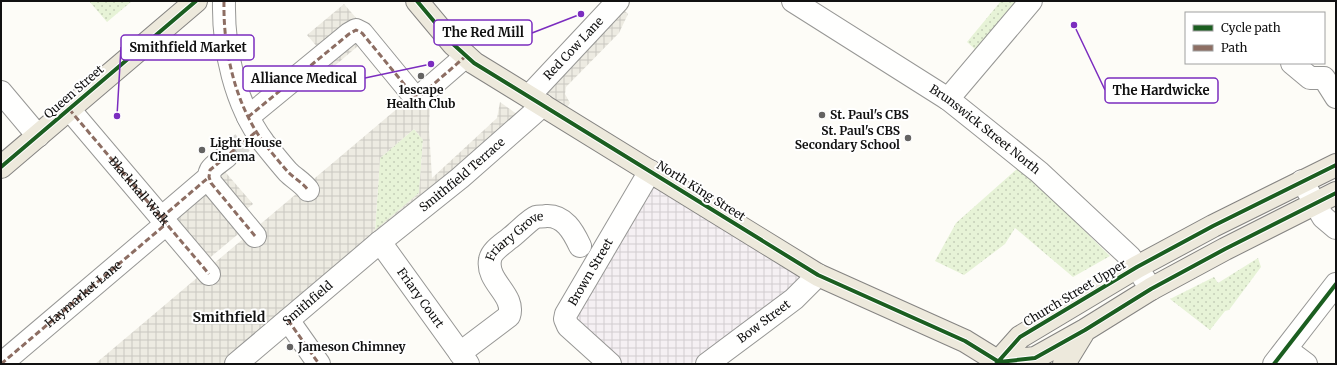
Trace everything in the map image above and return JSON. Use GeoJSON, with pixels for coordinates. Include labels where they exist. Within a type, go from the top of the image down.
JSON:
{"type":"FeatureCollection","features":[{"type":"Feature","properties":{"kind":"main road","name":"Queen Street"},"geometry":{"type":"LineString","coordinates":[[1,167],[196,1]]}},
{"type":"Feature","properties":{"kind":"main road","name":"North King Street"},"geometry":{"type":"LineString","coordinates":[[417,1],[453,44],[474,63],[818,275],[965,341],[1000,364]]}},
{"type":"Feature","properties":{"kind":"main road","name":"Church Street Upper"},"geometry":{"type":"LineString","coordinates":[[1000,364],[1020,337],[1137,267],[1213,226],[1336,165]]}},
{"type":"Feature","properties":{"kind":"main road"},"geometry":{"type":"LineString","coordinates":[[1000,364],[1035,358],[1085,330],[1152,289],[1225,249],[1336,193]]}},
{"type":"Feature","properties":{"kind":"main road"},"geometry":{"type":"LineString","coordinates":[[1064,364],[1085,330]]}},
{"type":"Feature","properties":{"kind":"street"},"geometry":{"type":"LineString","coordinates":[[224,1],[227,48],[242,104],[252,128],[288,172],[308,190]]}},
{"type":"Feature","properties":{"kind":"street","name":"Red Cow Lane"},"geometry":{"type":"LineString","coordinates":[[536,100],[618,1]]}},
{"type":"Feature","properties":{"kind":"street","name":"Brunswick Street North"},"geometry":{"type":"LineString","coordinates":[[793,1],[948,99],[1039,172],[1130,257],[1152,289]]}},
{"type":"Feature","properties":{"kind":"street"},"geometry":{"type":"LineString","coordinates":[[948,99],[1031,1]]}},
{"type":"Feature","properties":{"kind":"street"},"geometry":{"type":"LineString","coordinates":[[252,128],[349,34],[356,30],[362,33],[413,95],[421,94],[466,56]]}},
{"type":"Feature","properties":{"kind":"street"},"geometry":{"type":"LineString","coordinates":[[1293,64],[1310,78],[1330,73],[1336,97]]}},
{"type":"Feature","properties":{"kind":"street"},"geometry":{"type":"LineString","coordinates":[[1,92],[38,136]]}},
{"type":"Feature","properties":{"kind":"street","name":"Smithfield Terrace"},"geometry":{"type":"LineString","coordinates":[[380,242],[460,178],[536,100]]}},
{"type":"Feature","properties":{"kind":"street","name":"Blackhall Walk"},"geometry":{"type":"LineString","coordinates":[[68,109],[209,274]]}},
{"type":"Feature","properties":{"kind":"street","name":"Haymarket Lane"},"geometry":{"type":"LineString","coordinates":[[1,364],[163,221],[215,168],[211,183],[255,236]]}},
{"type":"Feature","properties":{"kind":"street","name":"Brown Street"},"geometry":{"type":"LineString","coordinates":[[610,364],[568,326],[565,320],[566,314],[650,171]]}},
{"type":"Feature","properties":{"kind":"street"},"geometry":{"type":"LineString","coordinates":[[1302,181],[1323,217],[1336,228]]}},
{"type":"Feature","properties":{"kind":"street","name":"Friary Grove"},"geometry":{"type":"LineString","coordinates":[[464,358],[509,316],[511,309],[509,301],[490,272],[489,262],[491,255],[536,217],[557,217],[565,223],[573,233],[580,246]]}},
{"type":"Feature","properties":{"kind":"street","name":"Smithfield"},"geometry":{"type":"LineString","coordinates":[[236,364],[380,242]]}},
{"type":"Feature","properties":{"kind":"street","name":"Friary Court"},"geometry":{"type":"LineString","coordinates":[[380,242],[464,358]]}},
{"type":"Feature","properties":{"kind":"street","name":"Bow Street"},"geometry":{"type":"LineString","coordinates":[[707,364],[794,299],[818,275]]}},
{"type":"Feature","properties":{"kind":"street"},"geometry":{"type":"LineString","coordinates":[[1306,364],[1280,356],[1336,284]]}},
{"type":"Feature","properties":{"kind":"street"},"geometry":{"type":"LineString","coordinates":[[288,320],[319,364]]}},
{"type":"Feature","properties":{"kind":"shaded area"},"geometry":{"type":"Polygon","coordinates":[[[344,4],[371,35],[332,68],[317,51],[319,49],[307,35],[344,4]]]}},
{"type":"Feature","properties":{"kind":"shaded area"},"geometry":{"type":"Polygon","coordinates":[[[621,7],[628,14],[619,33],[566,87],[565,94],[570,103],[566,109],[543,95],[621,7]]]}},
{"type":"Feature","properties":{"kind":"shaded area","name":"Smithfield"},"geometry":{"type":"Polygon","coordinates":[[[418,91],[430,104],[429,129],[432,178],[497,118],[500,102],[521,117],[224,364],[95,364],[418,91]],[[414,129],[380,158],[375,230],[419,193],[423,140],[414,129]]]}},
{"type":"Feature","properties":{"kind":"shaded area"},"geometry":{"type":"Polygon","coordinates":[[[214,159],[253,204],[234,219],[243,230],[194,271],[147,216],[214,159]]]}},
{"type":"Feature","properties":{"kind":"shaded area"},"geometry":{"type":"Polygon","coordinates":[[[649,180],[805,276],[699,359],[690,364],[615,364],[571,323],[649,180]]]}},
{"type":"Feature","properties":{"kind":"green space"},"geometry":{"type":"Polygon","coordinates":[[[89,1],[132,1],[107,22],[89,1]]]}},
{"type":"Feature","properties":{"kind":"green space"},"geometry":{"type":"Polygon","coordinates":[[[1001,1],[1017,1],[977,51],[967,42],[1001,1]]]}},
{"type":"Feature","properties":{"kind":"green space"},"geometry":{"type":"Polygon","coordinates":[[[414,129],[423,140],[419,193],[375,231],[380,158],[414,129]]]}},
{"type":"Feature","properties":{"kind":"green space"},"geometry":{"type":"Polygon","coordinates":[[[1018,168],[1048,195],[1110,256],[1073,277],[1015,228],[1005,244],[964,275],[935,261],[956,223],[1018,168]]]}},
{"type":"Feature","properties":{"kind":"green space"},"geometry":{"type":"Polygon","coordinates":[[[1258,258],[1261,267],[1229,310],[1225,311],[1210,330],[1170,299],[1214,277],[1218,283],[1258,258]]]}},
{"type":"Feature","properties":{"kind":"tunnel"},"geometry":{"type":"LineString","coordinates":[[226,157],[250,136]]}},
{"type":"Feature","properties":{"kind":"marked path"},"geometry":{"type":"LineString","coordinates":[[224,1],[224,20],[229,57],[238,94],[245,111],[264,143],[288,172],[308,190]]}},
{"type":"Feature","properties":{"kind":"marked path"},"geometry":{"type":"LineString","coordinates":[[248,117],[349,34],[356,30],[362,33],[413,95],[421,95],[466,56]]}},
{"type":"Feature","properties":{"kind":"marked path"},"geometry":{"type":"LineString","coordinates":[[69,109],[209,274]]}},
{"type":"Feature","properties":{"kind":"marked path"},"geometry":{"type":"LineString","coordinates":[[255,236],[211,183],[209,177],[210,170],[257,131]]}},
{"type":"Feature","properties":{"kind":"marked path"},"geometry":{"type":"LineString","coordinates":[[161,218],[209,177]]}},
{"type":"Feature","properties":{"kind":"marked path"},"geometry":{"type":"LineString","coordinates":[[1,364],[166,224]]}},
{"type":"Feature","properties":{"kind":"marked path"},"geometry":{"type":"LineString","coordinates":[[288,320],[319,364]]}},
{"type":"Feature","properties":{"kind":"cycle path"},"geometry":{"type":"LineString","coordinates":[[1,167],[196,1]]}},
{"type":"Feature","properties":{"kind":"cycle path"},"geometry":{"type":"LineString","coordinates":[[417,1],[453,44],[474,63],[818,275],[965,341],[999,362],[1005,364]]}},
{"type":"Feature","properties":{"kind":"cycle path"},"geometry":{"type":"LineString","coordinates":[[996,364],[1020,337],[1137,267],[1213,226],[1336,165]]}},
{"type":"Feature","properties":{"kind":"cycle path"},"geometry":{"type":"LineString","coordinates":[[999,362],[1035,358],[1085,330],[1151,289],[1225,249],[1336,193]]}},
{"type":"Feature","properties":{"kind":"cycle path"},"geometry":{"type":"LineString","coordinates":[[1274,364],[1336,284]]}},
{"type":"Feature","properties":{"kind":"place","name":"The Red Mill"},"geometry":{"type":"Point","coordinates":[581,14]}},
{"type":"Feature","properties":{"kind":"place","name":"The Hardwicke"},"geometry":{"type":"Point","coordinates":[1074,25]}},
{"type":"Feature","properties":{"kind":"place","name":"Alliance Medical"},"geometry":{"type":"Point","coordinates":[431,64]}},
{"type":"Feature","properties":{"kind":"place","name":"1escape Health Club"},"geometry":{"type":"Point","coordinates":[421,76]}},
{"type":"Feature","properties":{"kind":"place","name":"St. Paul's CBS"},"geometry":{"type":"Point","coordinates":[822,115]}},
{"type":"Feature","properties":{"kind":"place","name":"Smithfield Market"},"geometry":{"type":"Point","coordinates":[117,116]}},
{"type":"Feature","properties":{"kind":"place","name":"St. Paul's CBS Secondary School"},"geometry":{"type":"Point","coordinates":[908,138]}},
{"type":"Feature","properties":{"kind":"place","name":"Light House Cinema"},"geometry":{"type":"Point","coordinates":[202,150]}},
{"type":"Feature","properties":{"kind":"place","name":"Jameson Chimney"},"geometry":{"type":"Point","coordinates":[290,347]}},
{"type":"Feature","properties":{"kind":"district","name":"Smithfield"},"geometry":{"type":"Point","coordinates":[229,317]}}]}
